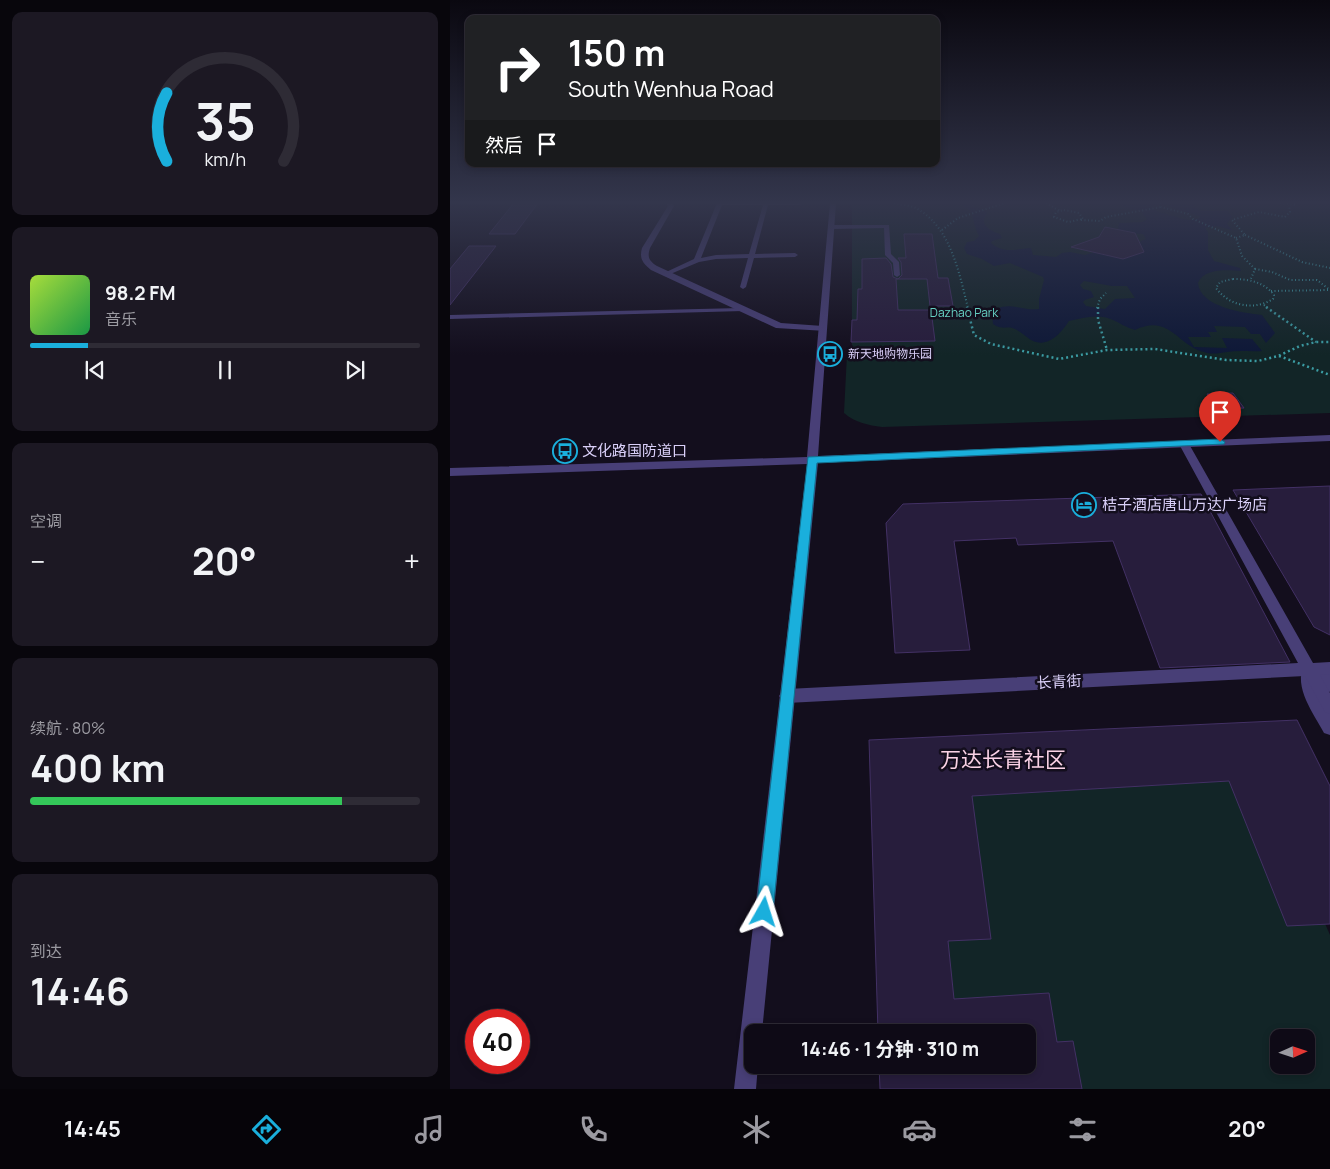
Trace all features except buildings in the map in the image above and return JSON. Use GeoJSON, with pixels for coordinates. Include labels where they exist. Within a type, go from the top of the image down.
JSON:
{"type":"FeatureCollection","features":[{"type":"Feature","properties":{"kind":"street"},"geometry":{"type":"LineString","coordinates":[[644,254],[646,262],[666,274],[779,326],[823,329]]}},
{"type":"Feature","properties":{"kind":"street"},"geometry":{"type":"LineString","coordinates":[[746,1089],[810,490],[829,254]]}},
{"type":"Feature","properties":{"kind":"street"},"geometry":{"type":"LineString","coordinates":[[450,472],[812,460],[1330,438]]}},
{"type":"Feature","properties":{"kind":"street"},"geometry":{"type":"LineString","coordinates":[[1184,444],[1330,707]]}},
{"type":"Feature","properties":{"kind":"street","name":"长青街"},"geometry":{"type":"LineString","coordinates":[[788,696],[1330,668]]}},
{"type":"Feature","properties":{"kind":"street"},"geometry":{"type":"LineString","coordinates":[[1309,669],[1328,681],[1330,685]]}},
{"type":"Feature","properties":{"kind":"street"},"geometry":{"type":"LineString","coordinates":[[1309,669],[1309,689],[1330,728]]}},
{"type":"Feature","properties":{"kind":"lane"},"geometry":{"type":"LineString","coordinates":[[697,260],[699,254]]}},
{"type":"Feature","properties":{"kind":"lane"},"geometry":{"type":"LineString","coordinates":[[888,254],[896,262],[898,276]]}},
{"type":"Feature","properties":{"kind":"lane"},"geometry":{"type":"LineString","coordinates":[[666,274],[697,260],[716,256],[795,256]]}},
{"type":"Feature","properties":{"kind":"lane"},"geometry":{"type":"LineString","coordinates":[[743,287],[752,256]]}},
{"type":"Feature","properties":{"kind":"lane"},"geometry":{"type":"LineString","coordinates":[[450,317],[741,310]]}},
{"type":"Feature","properties":{"kind":"path"},"geometry":{"type":"LineString","coordinates":[[951,254],[966,297],[974,335],[980,340],[991,344],[1059,359],[1107,350],[1155,349],[1226,360],[1258,361],[1278,356],[1300,346],[1316,342],[1330,342]]}},
{"type":"Feature","properties":{"kind":"path"},"geometry":{"type":"LineString","coordinates":[[1240,254],[1245,263],[1256,268],[1272,272],[1290,280],[1317,280],[1330,290]]}},
{"type":"Feature","properties":{"kind":"path"},"geometry":{"type":"LineString","coordinates":[[1285,254],[1302,262],[1330,268]]}},
{"type":"Feature","properties":{"kind":"path"},"geometry":{"type":"LineString","coordinates":[[1250,280],[1256,268]]}},
{"type":"Feature","properties":{"kind":"path"},"geometry":{"type":"LineString","coordinates":[[1271,291],[1273,299],[1264,304],[1238,303],[1223,296],[1216,288],[1217,285],[1226,280],[1250,280],[1271,291],[1330,290]]}},
{"type":"Feature","properties":{"kind":"path"},"geometry":{"type":"LineString","coordinates":[[1106,293],[1099,300],[1095,308],[1107,350]]}},
{"type":"Feature","properties":{"kind":"path"},"geometry":{"type":"LineString","coordinates":[[1264,304],[1316,342]]}},
{"type":"Feature","properties":{"kind":"path"},"geometry":{"type":"LineString","coordinates":[[1278,356],[1330,375]]}},
{"type":"Feature","properties":{"kind":"green space","name":"Dazhao Park"},"geometry":{"type":"Polygon","coordinates":[[[852,254],[1330,254],[1330,413],[882,427],[858,421],[844,413],[847,354],[852,353],[852,254]]]}},
{"type":"Feature","properties":{"kind":"green space"},"geometry":{"type":"Polygon","coordinates":[[[1262,779],[1330,935],[1330,1089],[963,1089],[1004,1074],[1036,1074],[1036,1024],[956,1024],[933,798],[1262,779]]]}},
{"type":"Feature","properties":{"kind":"water"},"geometry":{"type":"Polygon","coordinates":[[[967,254],[1033,254],[1056,257],[1061,254],[1102,254],[1123,259],[1128,254],[1210,254],[1214,261],[1240,268],[1241,271],[1216,271],[1201,278],[1198,283],[1206,298],[1224,307],[1244,313],[1262,315],[1275,333],[1266,343],[1260,334],[1251,334],[1245,327],[1214,326],[1217,332],[1208,332],[1211,337],[1188,337],[1194,347],[1227,348],[1222,338],[1252,339],[1262,351],[1236,351],[1213,354],[1195,349],[1172,332],[1156,325],[1135,330],[1108,318],[1091,317],[1069,321],[1058,335],[1043,343],[1037,342],[1012,328],[996,326],[993,324],[992,315],[996,309],[1007,306],[1039,309],[1043,277],[1010,263],[994,266],[982,259],[967,254]],[[1084,281],[1080,285],[1083,289],[1091,291],[1094,297],[1083,302],[1086,306],[1105,309],[1115,299],[1135,298],[1127,286],[1112,286],[1084,281]]]}},
{"type":"Feature","properties":{"kind":"place","name":"新天地购物乐园"},"geometry":{"type":"Point","coordinates":[830,354]}},
{"type":"Feature","properties":{"kind":"place","name":"文化路国防道口"},"geometry":{"type":"Point","coordinates":[565,451]}},
{"type":"Feature","properties":{"kind":"place","name":"桔子酒店唐山万达广场店"},"geometry":{"type":"Point","coordinates":[1084,505]}},
{"type":"Feature","properties":{"kind":"district","name":"万达长青社区"},"geometry":{"type":"Point","coordinates":[1003,760]}},
{"type":"Feature","properties":{"kind":"route"},"geometry":{"type":"LineString","coordinates":[[764,912],[812,460],[1220,442]]}}]}
